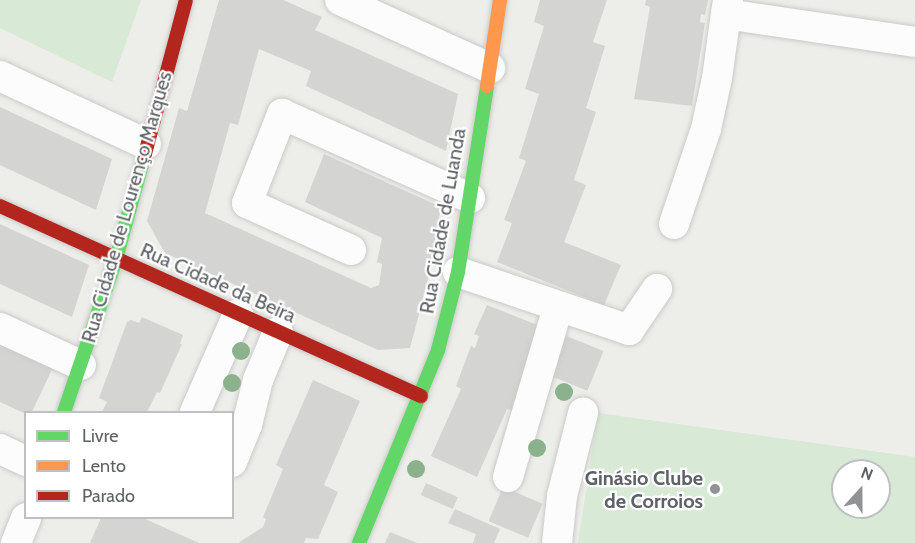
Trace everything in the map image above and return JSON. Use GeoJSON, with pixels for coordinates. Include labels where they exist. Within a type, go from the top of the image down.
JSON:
{"type":"FeatureCollection","features":[{"type":"Feature","properties":{"kind":"street","name":"Rua Cidade de Lourenço Marques"},"geometry":{"type":"LineString","coordinates":[[64,411],[116,259],[186,0]]}},
{"type":"Feature","properties":{"kind":"street"},"geometry":{"type":"LineString","coordinates":[[340,0],[490,68]]}},
{"type":"Feature","properties":{"kind":"street","name":"Rua Cidade de Luanda"},"geometry":{"type":"LineString","coordinates":[[358,543],[421,396],[438,350],[458,272],[500,0]]}},
{"type":"Feature","properties":{"kind":"street"},"geometry":{"type":"LineString","coordinates":[[674,224],[706,129],[717,78],[727,7],[915,42]]}},
{"type":"Feature","properties":{"kind":"street"},"geometry":{"type":"LineString","coordinates":[[0,76],[146,144]]}},
{"type":"Feature","properties":{"kind":"street"},"geometry":{"type":"LineString","coordinates":[[351,250],[247,203],[282,114],[470,198]]}},
{"type":"Feature","properties":{"kind":"street","name":"Rua Cidade da Beira"},"geometry":{"type":"LineString","coordinates":[[0,206],[421,396]]}},
{"type":"Feature","properties":{"kind":"street"},"geometry":{"type":"LineString","coordinates":[[458,272],[629,330],[657,289]]}},
{"type":"Feature","properties":{"kind":"street"},"geometry":{"type":"LineString","coordinates":[[508,477],[558,307]]}},
{"type":"Feature","properties":{"kind":"street"},"geometry":{"type":"LineString","coordinates":[[195,411],[238,314]]}},
{"type":"Feature","properties":{"kind":"street"},"geometry":{"type":"LineString","coordinates":[[0,328],[81,365]]}},
{"type":"Feature","properties":{"kind":"street"},"geometry":{"type":"LineString","coordinates":[[234,457],[248,425],[258,380],[278,332]]}},
{"type":"Feature","properties":{"kind":"street"},"geometry":{"type":"LineString","coordinates":[[557,543],[562,496],[583,413]]}},
{"type":"Feature","properties":{"kind":"street"},"geometry":{"type":"LineString","coordinates":[[0,448],[24,460]]}},
{"type":"Feature","properties":{"kind":"street"},"geometry":{"type":"LineString","coordinates":[[16,543],[26,519]]}},
{"type":"Feature","properties":{"kind":"green space"},"geometry":{"type":"Polygon","coordinates":[[[0,0],[141,0],[112,82],[0,28],[0,0]]]}},
{"type":"Feature","properties":{"kind":"green space","name":"Ginásio Clube de Corroios"},"geometry":{"type":"Polygon","coordinates":[[[598,413],[915,457],[915,543],[578,543],[598,413]]]}},
{"type":"Feature","properties":{"kind":"building"},"geometry":{"type":"Polygon","coordinates":[[[219,0],[283,0],[322,17],[315,30],[458,94],[446,151],[306,86],[311,71],[259,49],[238,125],[230,123],[205,213],[371,288],[379,285],[382,264],[377,262],[382,238],[305,202],[324,154],[441,207],[429,276],[410,348],[378,350],[165,253],[147,221],[179,108],[187,111],[219,0]]]}},
{"type":"Feature","properties":{"kind":"building"},"geometry":{"type":"Polygon","coordinates":[[[540,0],[607,0],[593,42],[605,46],[586,108],[596,112],[574,180],[586,185],[564,242],[621,265],[604,305],[497,262],[512,223],[504,220],[526,161],[519,158],[539,94],[525,89],[544,26],[534,22],[540,0]]]}},
{"type":"Feature","properties":{"kind":"building"},"geometry":{"type":"Polygon","coordinates":[[[646,0],[708,0],[705,15],[701,14],[700,22],[705,23],[692,106],[634,99],[650,7],[645,5],[646,0]]]}},
{"type":"Feature","properties":{"kind":"building"},"geometry":{"type":"Polygon","coordinates":[[[0,107],[112,159],[96,210],[0,165],[0,107]]]}},
{"type":"Feature","properties":{"kind":"building"},"geometry":{"type":"Polygon","coordinates":[[[0,224],[89,265],[72,317],[0,284],[0,224]]]}},
{"type":"Feature","properties":{"kind":"building"},"geometry":{"type":"Polygon","coordinates":[[[487,305],[545,328],[514,411],[507,409],[477,477],[431,456],[461,389],[456,386],[471,346],[475,348],[479,336],[474,334],[487,305]]]}},
{"type":"Feature","properties":{"kind":"building"},"geometry":{"type":"Polygon","coordinates":[[[142,317],[183,335],[180,344],[182,344],[160,393],[157,392],[148,411],[102,411],[107,402],[99,398],[127,322],[131,320],[139,323],[142,317]]]}},
{"type":"Feature","properties":{"kind":"building"},"geometry":{"type":"Polygon","coordinates":[[[559,333],[604,351],[587,391],[543,373],[559,333]]]}},
{"type":"Feature","properties":{"kind":"building"},"geometry":{"type":"Polygon","coordinates":[[[0,340],[54,365],[32,411],[24,411],[24,413],[0,402],[0,340]]]}},
{"type":"Feature","properties":{"kind":"building"},"geometry":{"type":"Polygon","coordinates":[[[313,380],[360,401],[324,485],[338,492],[318,539],[306,538],[304,543],[238,543],[263,527],[266,519],[263,517],[283,469],[276,465],[313,380]]]}},
{"type":"Feature","properties":{"kind":"building"},"geometry":{"type":"Polygon","coordinates":[[[426,483],[458,497],[453,509],[421,495],[426,483]]]}},
{"type":"Feature","properties":{"kind":"building"},"geometry":{"type":"Polygon","coordinates":[[[503,487],[543,504],[528,538],[489,521],[503,487]]]}},
{"type":"Feature","properties":{"kind":"building"},"geometry":{"type":"Polygon","coordinates":[[[455,509],[500,529],[494,543],[473,543],[476,534],[448,523],[455,509]]]}},
{"type":"Feature","properties":{"kind":"building"},"geometry":{"type":"Polygon","coordinates":[[[101,519],[145,519],[199,543],[90,543],[101,519]]]}},
{"type":"Feature","properties":{"kind":"building"},"geometry":{"type":"Polygon","coordinates":[[[390,532],[417,543],[385,543],[390,532]]]}},
{"type":"Feature","properties":{"kind":"traffic: fast"},"geometry":{"type":"LineString","coordinates":[[359,543],[438,350],[458,272],[487,86]]}},
{"type":"Feature","properties":{"kind":"traffic: fast"},"geometry":{"type":"LineString","coordinates":[[64,411],[116,259],[145,154]]}},
{"type":"Feature","properties":{"kind":"traffic: slow"},"geometry":{"type":"LineString","coordinates":[[487,86],[500,0]]}},
{"type":"Feature","properties":{"kind":"traffic: jam"},"geometry":{"type":"LineString","coordinates":[[145,154],[186,0]]}},
{"type":"Feature","properties":{"kind":"traffic: jam"},"geometry":{"type":"LineString","coordinates":[[0,206],[421,396]]}},
{"type":"Feature","properties":{"kind":"place","name":"Ginásio Clube de Corroios"},"geometry":{"type":"Point","coordinates":[715,489]}}]}
